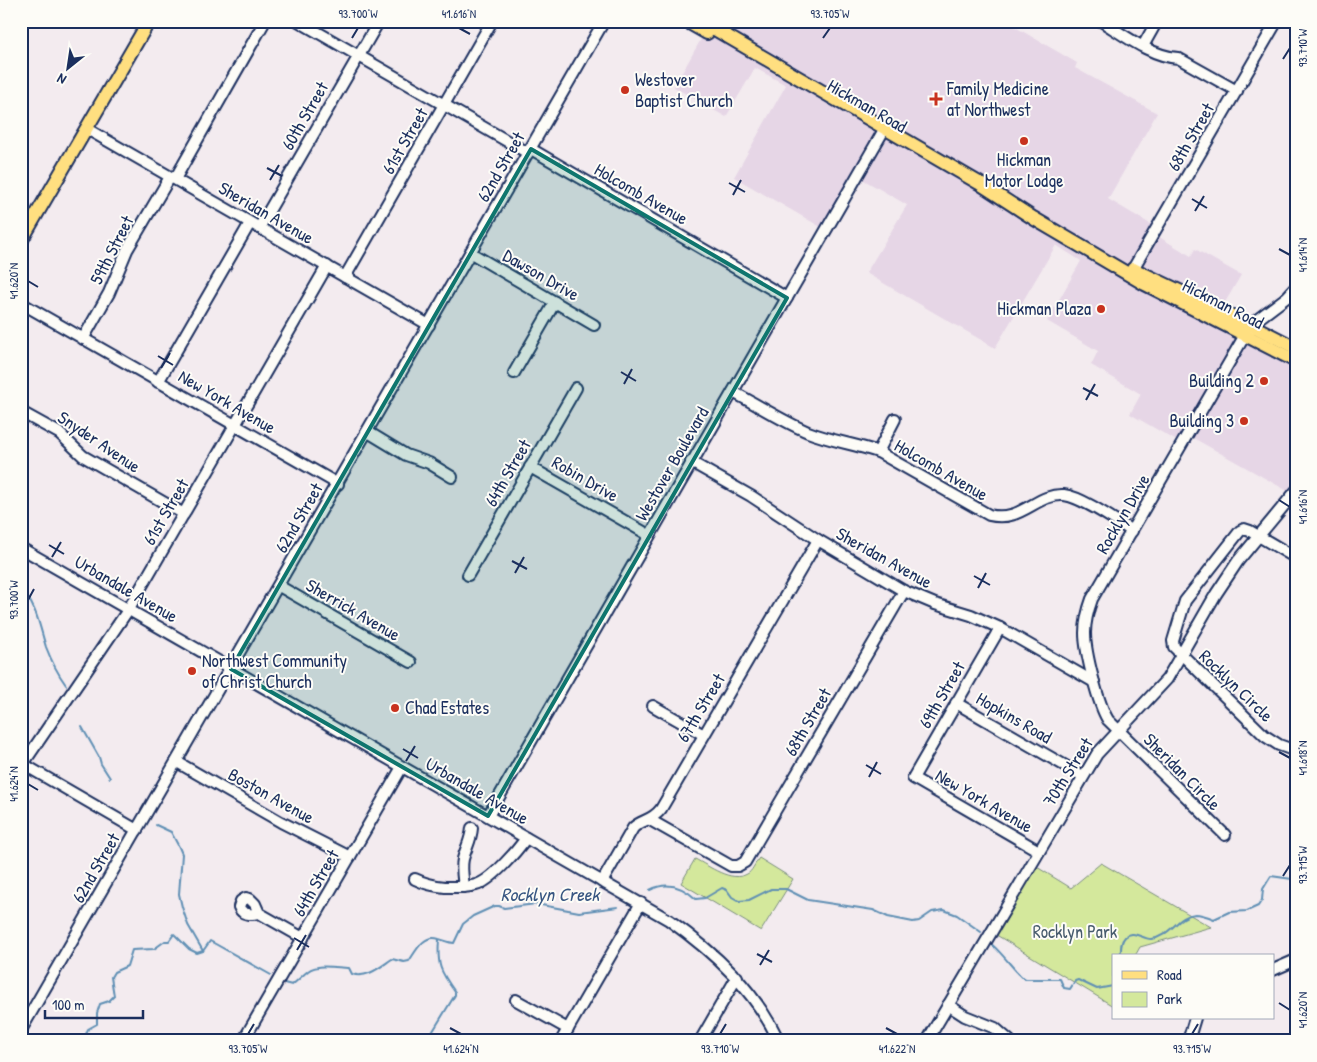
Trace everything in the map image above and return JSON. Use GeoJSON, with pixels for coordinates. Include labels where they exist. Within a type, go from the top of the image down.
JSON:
{"type":"FeatureCollection","features":[{"type":"Feature","properties":{"kind":"main road"},"geometry":{"type":"LineString","coordinates":[[21,241],[149,21]]}},
{"type":"Feature","properties":{"kind":"main road","name":"Hickman Road"},"geometry":{"type":"LineString","coordinates":[[686,21],[709,26],[884,131],[979,183],[1033,218],[1131,272],[1145,284],[1249,330],[1296,348]]}},
{"type":"Feature","properties":{"kind":"main road","name":"Hickman Road"},"geometry":{"type":"LineString","coordinates":[[1249,330],[1296,361]]}},
{"type":"Feature","properties":{"kind":"street","name":"59th Street"},"geometry":{"type":"LineString","coordinates":[[83,339],[109,293],[127,250],[265,21]]}},
{"type":"Feature","properties":{"kind":"street","name":"Holcomb Avenue"},"geometry":{"type":"LineString","coordinates":[[298,21],[787,298]]}},
{"type":"Feature","properties":{"kind":"street","name":"60th Street"},"geometry":{"type":"LineString","coordinates":[[158,382],[379,21]]}},
{"type":"Feature","properties":{"kind":"street","name":"61st Street"},"geometry":{"type":"LineString","coordinates":[[345,277],[492,21]]}},
{"type":"Feature","properties":{"kind":"street","name":"62nd Street"},"geometry":{"type":"LineString","coordinates":[[21,1030],[604,21]]}},
{"type":"Feature","properties":{"kind":"street"},"geometry":{"type":"LineString","coordinates":[[1100,21],[1143,46],[1167,57],[1178,58],[1237,91]]}},
{"type":"Feature","properties":{"kind":"street"},"geometry":{"type":"LineString","coordinates":[[1143,46],[1157,21]]}},
{"type":"Feature","properties":{"kind":"street","name":"68th Street"},"geometry":{"type":"LineString","coordinates":[[1131,272],[1276,21]]}},
{"type":"Feature","properties":{"kind":"street","name":"Sheridan Avenue"},"geometry":{"type":"LineString","coordinates":[[87,129],[429,326]]}},
{"type":"Feature","properties":{"kind":"street","name":"Westover Boulevard"},"geometry":{"type":"LineString","coordinates":[[488,816],[884,131]]}},
{"type":"Feature","properties":{"kind":"street","name":"Dawson Drive"},"geometry":{"type":"LineString","coordinates":[[471,253],[594,325]]}},
{"type":"Feature","properties":{"kind":"street","name":"61st Street"},"geometry":{"type":"LineString","coordinates":[[23,761],[128,610],[327,266]]}},
{"type":"Feature","properties":{"kind":"street"},"geometry":{"type":"LineString","coordinates":[[1249,330],[1258,319],[1287,297],[1296,287]]}},
{"type":"Feature","properties":{"kind":"street"},"geometry":{"type":"LineString","coordinates":[[514,373],[555,302]]}},
{"type":"Feature","properties":{"kind":"street","name":"New York Avenue"},"geometry":{"type":"LineString","coordinates":[[21,304],[338,484]]}},
{"type":"Feature","properties":{"kind":"street","name":"Rocklyn Drive"},"geometry":{"type":"LineString","coordinates":[[1118,731],[1102,710],[1094,682],[1085,639],[1086,616],[1092,599],[1249,330]]}},
{"type":"Feature","properties":{"kind":"street","name":"64th Street"},"geometry":{"type":"LineString","coordinates":[[468,575],[576,388]]}},
{"type":"Feature","properties":{"kind":"street","name":"Holcomb Avenue"},"geometry":{"type":"LineString","coordinates":[[733,392],[808,432],[878,452],[988,515],[998,518],[1008,517],[1047,498],[1066,495],[1082,501],[1132,531]]}},
{"type":"Feature","properties":{"kind":"street","name":"Snyder Avenue"},"geometry":{"type":"LineString","coordinates":[[21,412],[59,433],[83,456],[184,514]]}},
{"type":"Feature","properties":{"kind":"street"},"geometry":{"type":"LineString","coordinates":[[878,452],[895,419]]}},
{"type":"Feature","properties":{"kind":"street"},"geometry":{"type":"LineString","coordinates":[[368,432],[406,455],[429,463],[452,477]]}},
{"type":"Feature","properties":{"kind":"street","name":"Sheridan Avenue"},"geometry":{"type":"LineString","coordinates":[[691,462],[751,496],[818,540],[904,591],[935,604],[971,615],[1000,628],[1094,682]]}},
{"type":"Feature","properties":{"kind":"street","name":"Robin Drive"},"geometry":{"type":"LineString","coordinates":[[530,467],[649,535]]}},
{"type":"Feature","properties":{"kind":"street","name":"70th Street"},"geometry":{"type":"LineString","coordinates":[[927,1041],[1082,776],[1097,754],[1168,680],[1238,561],[1296,491]]}},
{"type":"Feature","properties":{"kind":"street"},"geometry":{"type":"LineString","coordinates":[[1182,655],[1174,647],[1173,641],[1185,601],[1240,531],[1244,529],[1296,558]]}},
{"type":"Feature","properties":{"kind":"street","name":"67th Street"},"geometry":{"type":"LineString","coordinates":[[602,882],[633,828],[650,820],[661,809],[818,540]]}},
{"type":"Feature","properties":{"kind":"street","name":"Urbandale Avenue"},"geometry":{"type":"LineString","coordinates":[[21,548],[602,882],[661,914],[713,954],[737,977],[759,1006],[778,1041]]}},
{"type":"Feature","properties":{"kind":"street","name":"Sherrick Avenue"},"geometry":{"type":"LineString","coordinates":[[279,586],[411,662]]}},
{"type":"Feature","properties":{"kind":"street","name":"68th Street"},"geometry":{"type":"LineString","coordinates":[[650,820],[731,866],[738,866],[745,862],[904,591]]}},
{"type":"Feature","properties":{"kind":"street","name":"69th Street"},"geometry":{"type":"LineString","coordinates":[[913,778],[1000,628]]}},
{"type":"Feature","properties":{"kind":"street","name":"Rocklyn Circle"},"geometry":{"type":"LineString","coordinates":[[1182,655],[1265,736],[1279,745],[1296,751]]}},
{"type":"Feature","properties":{"kind":"street","name":"Hopkins Road"},"geometry":{"type":"LineString","coordinates":[[956,702],[1082,776]]}},
{"type":"Feature","properties":{"kind":"street"},"geometry":{"type":"LineString","coordinates":[[653,706],[704,735]]}},
{"type":"Feature","properties":{"kind":"street","name":"Sheridan Circle"},"geometry":{"type":"LineString","coordinates":[[1118,731],[1225,835]]}},
{"type":"Feature","properties":{"kind":"street"},"geometry":{"type":"LineString","coordinates":[[23,761],[137,830]]}},
{"type":"Feature","properties":{"kind":"street","name":"Boston Avenue"},"geometry":{"type":"LineString","coordinates":[[176,762],[281,822],[350,858]]}},
{"type":"Feature","properties":{"kind":"street","name":"64th Street"},"geometry":{"type":"LineString","coordinates":[[243,1041],[402,767]]}},
{"type":"Feature","properties":{"kind":"street","name":"New York Avenue"},"geometry":{"type":"LineString","coordinates":[[913,778],[1039,851]]}},
{"type":"Feature","properties":{"kind":"street"},"geometry":{"type":"LineString","coordinates":[[464,887],[463,857],[470,840],[472,828]]}},
{"type":"Feature","properties":{"kind":"street"},"geometry":{"type":"LineString","coordinates":[[415,879],[437,886],[475,886],[490,878],[526,838]]}},
{"type":"Feature","properties":{"kind":"street"},"geometry":{"type":"LineString","coordinates":[[561,1041],[641,903]]}},
{"type":"Feature","properties":{"kind":"street"},"geometry":{"type":"LineString","coordinates":[[259,913],[302,938]]}},
{"type":"Feature","properties":{"kind":"street"},"geometry":{"type":"LineString","coordinates":[[1274,970],[1296,960]]}},
{"type":"Feature","properties":{"kind":"street"},"geometry":{"type":"LineString","coordinates":[[700,1041],[737,977]]}},
{"type":"Feature","properties":{"kind":"street"},"geometry":{"type":"LineString","coordinates":[[516,1000],[568,1029]]}},
{"type":"Feature","properties":{"kind":"street"},"geometry":{"type":"LineString","coordinates":[[948,1005],[965,1016],[995,1028],[1010,1041]]}},
{"type":"Feature","properties":{"kind":"street"},"geometry":{"type":"LineString","coordinates":[[1188,1041],[1194,1020]]}},
{"type":"Feature","properties":{"kind":"highlighted area"},"geometry":{"type":"Polygon","coordinates":[[[531,149],[787,298],[488,816],[231,669],[531,149]]]}},
{"type":"Feature","properties":{"kind":"shaded area"},"geometry":{"type":"Polygon","coordinates":[[[716,21],[1005,21],[1077,63],[1075,68],[1157,113],[1108,199],[1157,228],[1154,234],[1191,256],[1195,249],[1241,275],[1220,311],[1108,257],[1296,361],[1296,504],[1289,499],[1293,494],[1188,435],[1182,444],[1130,414],[1141,394],[1091,365],[1098,351],[1047,321],[1081,261],[1056,245],[995,348],[866,273],[907,205],[857,176],[826,230],[734,177],[786,85],[755,68],[726,117],[674,87],[705,32],[979,192],[1011,208],[712,28],[716,21]]]}},
{"type":"Feature","properties":{"kind":"green space"},"geometry":{"type":"Polygon","coordinates":[[[759,858],[793,879],[761,931],[681,883],[695,859],[727,875],[741,876],[749,873],[759,858]]]}},
{"type":"Feature","properties":{"kind":"green space","name":"Rocklyn Park"},"geometry":{"type":"Polygon","coordinates":[[[1101,863],[1211,927],[1140,947],[1136,954],[1112,954],[1112,1005],[998,936],[990,935],[1032,864],[1071,888],[1101,863]]]}},
{"type":"Feature","properties":{"kind":"waterway"},"geometry":{"type":"LineString","coordinates":[[21,590],[34,609],[48,652],[57,672],[66,685]]}},
{"type":"Feature","properties":{"kind":"waterway"},"geometry":{"type":"LineString","coordinates":[[82,727],[110,778]]}},
{"type":"Feature","properties":{"kind":"waterway"},"geometry":{"type":"LineString","coordinates":[[156,825],[171,832],[182,854],[179,894],[188,925],[203,951]]}},
{"type":"Feature","properties":{"kind":"waterway","name":"Rocklyn Creek"},"geometry":{"type":"LineString","coordinates":[[1121,954],[1122,941],[1128,935],[1134,934],[1151,939],[1164,934],[1189,915],[1197,914],[1214,919],[1229,912],[1247,911],[1258,906],[1262,900],[1263,889],[1271,876],[1296,881]]}},
{"type":"Feature","properties":{"kind":"waterway","name":"Rocklyn Creek"},"geometry":{"type":"LineString","coordinates":[[650,890],[656,887],[674,886],[696,899],[705,898],[722,888],[739,901],[749,900],[771,889],[786,889],[808,900],[873,910],[888,917],[913,922],[919,921],[932,912],[944,910],[957,915],[981,932]]}},
{"type":"Feature","properties":{"kind":"waterway","name":"Rocklyn Creek"},"geometry":{"type":"LineString","coordinates":[[284,983],[292,985],[308,971],[317,967],[349,968],[352,974],[363,975],[368,974],[392,959],[404,962],[409,961],[424,941],[433,938],[454,943],[463,924],[473,916],[495,906],[504,908],[536,904],[579,912],[618,907]]}},
{"type":"Feature","properties":{"kind":"waterway","name":"Rocklyn Creek"},"geometry":{"type":"LineString","coordinates":[[88,1041],[86,1034],[88,1029],[97,1024],[97,1013],[100,1004],[109,1001],[114,996],[111,977],[114,972],[127,966],[132,950],[154,949],[165,941],[169,941],[174,934],[189,949],[197,953],[203,951],[210,941],[271,975]]}},
{"type":"Feature","properties":{"kind":"waterway"},"geometry":{"type":"LineString","coordinates":[[422,1041],[433,1031],[455,995],[439,962],[439,940]]}},
{"type":"Feature","properties":{"kind":"waterway","name":"Rocklyn Creek"},"geometry":{"type":"LineString","coordinates":[[991,944],[1025,979],[1060,979],[1064,988],[1070,989],[1075,981],[1078,980],[1097,989],[1112,986]]}},
{"type":"Feature","properties":{"kind":"place","name":"Westover Baptist Church"},"geometry":{"type":"Point","coordinates":[625,90]}},
{"type":"Feature","properties":{"kind":"place","name":"Family Medicine at Northwest"},"geometry":{"type":"Point","coordinates":[936,99]}},
{"type":"Feature","properties":{"kind":"place","name":"Hickman Motor Lodge"},"geometry":{"type":"Point","coordinates":[1024,141]}},
{"type":"Feature","properties":{"kind":"place","name":"Hickman Plaza"},"geometry":{"type":"Point","coordinates":[1101,309]}},
{"type":"Feature","properties":{"kind":"place","name":"Building 2"},"geometry":{"type":"Point","coordinates":[1264,381]}},
{"type":"Feature","properties":{"kind":"place","name":"Building 3"},"geometry":{"type":"Point","coordinates":[1244,421]}},
{"type":"Feature","properties":{"kind":"place","name":"Northwest Community of Christ Church"},"geometry":{"type":"Point","coordinates":[192,671]}},
{"type":"Feature","properties":{"kind":"place","name":"Chad Estates"},"geometry":{"type":"Point","coordinates":[395,708]}}]}
